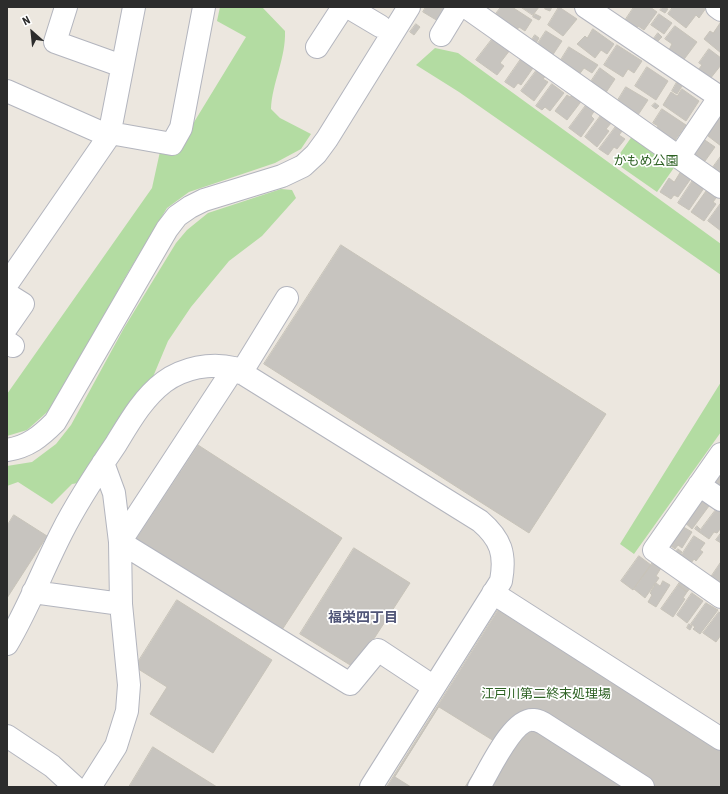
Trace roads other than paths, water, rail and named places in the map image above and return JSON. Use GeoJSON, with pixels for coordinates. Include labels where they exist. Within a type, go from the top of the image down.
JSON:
{"type":"FeatureCollection","features":[{"type":"Feature","properties":{"kind":"street"},"geometry":{"type":"LineString","coordinates":[[66,7],[55,42],[122,66]]}},
{"type":"Feature","properties":{"kind":"street"},"geometry":{"type":"LineString","coordinates":[[7,284],[109,134],[134,7]]}},
{"type":"Feature","properties":{"kind":"street"},"geometry":{"type":"LineString","coordinates":[[7,91],[109,134],[172,144],[181,128],[204,7]]}},
{"type":"Feature","properties":{"kind":"street"},"geometry":{"type":"LineString","coordinates":[[317,47],[343,7]]}},
{"type":"Feature","properties":{"kind":"street"},"geometry":{"type":"LineString","coordinates":[[348,7],[380,26]]}},
{"type":"Feature","properties":{"kind":"street"},"geometry":{"type":"LineString","coordinates":[[7,450],[25,446],[41,436],[55,422],[167,229],[177,216],[204,200],[282,176],[303,166],[316,154],[327,139],[409,7]]}},
{"type":"Feature","properties":{"kind":"street"},"geometry":{"type":"LineString","coordinates":[[441,35],[458,7]]}},
{"type":"Feature","properties":{"kind":"street"},"geometry":{"type":"LineString","coordinates":[[466,7],[721,186]]}},
{"type":"Feature","properties":{"kind":"street"},"geometry":{"type":"LineString","coordinates":[[586,7],[720,96],[679,157]]}},
{"type":"Feature","properties":{"kind":"street"},"geometry":{"type":"LineString","coordinates":[[718,7],[721,10]]}},
{"type":"Feature","properties":{"kind":"street"},"geometry":{"type":"LineString","coordinates":[[7,294],[22,304],[9,338]]}},
{"type":"Feature","properties":{"kind":"street"},"geometry":{"type":"LineString","coordinates":[[120,542],[287,298]]}},
{"type":"Feature","properties":{"kind":"street"},"geometry":{"type":"LineString","coordinates":[[7,644],[19,623],[63,530],[142,403],[165,381],[182,372],[200,366],[224,365],[237,371],[480,521],[491,531],[501,547],[504,565],[501,581],[371,787]]}},
{"type":"Feature","properties":{"kind":"street"},"geometry":{"type":"LineString","coordinates":[[721,454],[654,550],[721,597]]}},
{"type":"Feature","properties":{"kind":"street"},"geometry":{"type":"LineString","coordinates":[[90,787],[116,746],[127,711],[129,686],[121,604],[120,542],[114,492],[103,464]]}},
{"type":"Feature","properties":{"kind":"street"},"geometry":{"type":"LineString","coordinates":[[699,485],[721,500]]}},
{"type":"Feature","properties":{"kind":"street"},"geometry":{"type":"LineString","coordinates":[[120,542],[350,684],[378,650],[434,686]]}},
{"type":"Feature","properties":{"kind":"street"},"geometry":{"type":"LineString","coordinates":[[33,592],[121,604]]}},
{"type":"Feature","properties":{"kind":"street"},"geometry":{"type":"LineString","coordinates":[[493,593],[721,739]]}},
{"type":"Feature","properties":{"kind":"street"},"geometry":{"type":"LineString","coordinates":[[479,787],[514,730],[524,723],[534,720],[543,723],[643,787]]}},
{"type":"Feature","properties":{"kind":"street"},"geometry":{"type":"LineString","coordinates":[[7,736],[52,766],[75,787]]}},
{"type":"Feature","properties":{"kind":"district","name":"福栄四丁目"},"geometry":{"type":"Point","coordinates":[363,618]}},
{"type":"Feature","properties":{"kind":"park label","name":"かもめ公園"},"geometry":{"type":"Point","coordinates":[646,162]}},
{"type":"Feature","properties":{"kind":"park label","name":"江戸川第二終末処理場"},"geometry":{"type":"Point","coordinates":[546,695]}}]}
